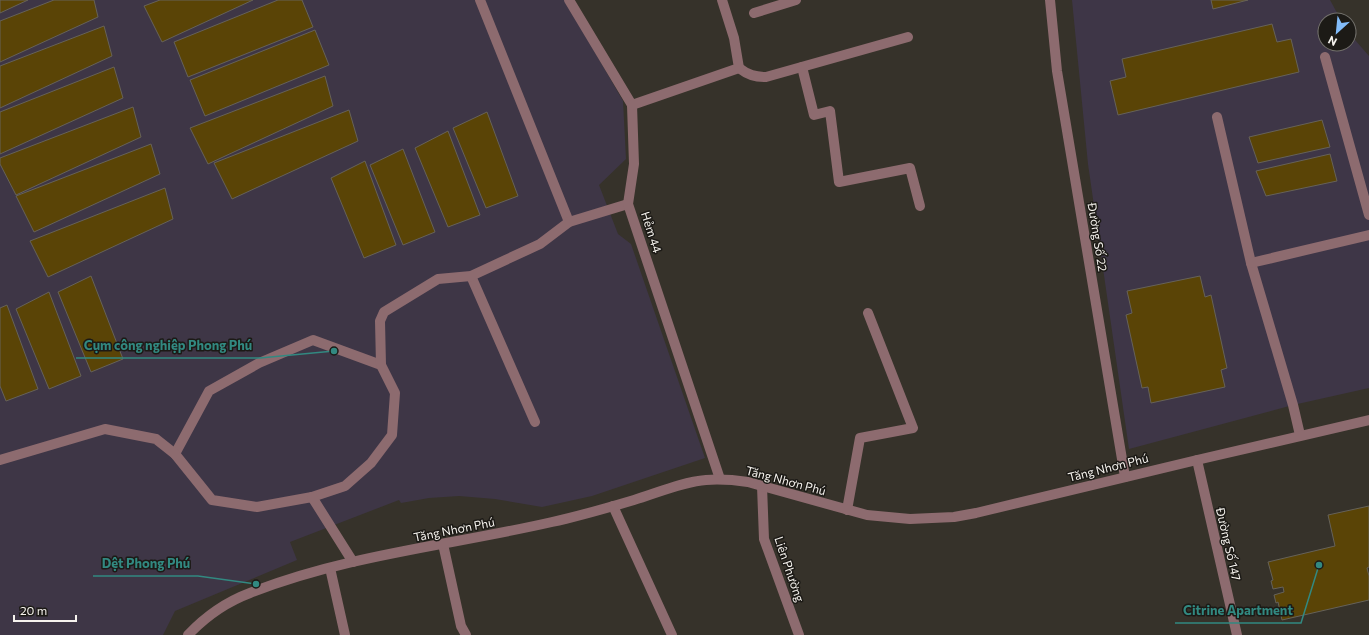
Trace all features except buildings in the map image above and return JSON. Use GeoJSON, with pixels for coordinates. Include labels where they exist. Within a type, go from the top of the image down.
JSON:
{"type":"FeatureCollection","features":[{"type":"Feature","properties":{"kind":"street"},"geometry":{"type":"LineString","coordinates":[[480,0],[569,222]]}},
{"type":"Feature","properties":{"kind":"street","name":"Hẻm 44"},"geometry":{"type":"LineString","coordinates":[[569,0],[632,106],[634,164],[628,204],[720,479]]}},
{"type":"Feature","properties":{"kind":"street"},"geometry":{"type":"LineString","coordinates":[[722,0],[734,38],[740,68],[748,74],[759,77],[766,77],[908,37]]}},
{"type":"Feature","properties":{"kind":"street"},"geometry":{"type":"LineString","coordinates":[[754,13],[796,0]]}},
{"type":"Feature","properties":{"kind":"street","name":"Đường Số 22"},"geometry":{"type":"LineString","coordinates":[[1050,0],[1057,70],[1125,477]]}},
{"type":"Feature","properties":{"kind":"street"},"geometry":{"type":"LineString","coordinates":[[1326,57],[1369,215]]}},
{"type":"Feature","properties":{"kind":"street"},"geometry":{"type":"LineString","coordinates":[[802,67],[814,115],[830,111],[839,182],[910,168],[920,206]]}},
{"type":"Feature","properties":{"kind":"street"},"geometry":{"type":"LineString","coordinates":[[632,106],[740,68]]}},
{"type":"Feature","properties":{"kind":"street"},"geometry":{"type":"LineString","coordinates":[[1217,117],[1251,263],[1293,405],[1300,436]]}},
{"type":"Feature","properties":{"kind":"street"},"geometry":{"type":"LineString","coordinates":[[0,460],[105,429],[156,439],[175,454],[212,500],[257,507],[312,497],[345,486],[371,463],[392,435],[395,393],[381,365],[380,321],[384,312],[438,279],[471,276],[540,244],[569,222],[628,204]]}},
{"type":"Feature","properties":{"kind":"street"},"geometry":{"type":"LineString","coordinates":[[1251,263],[1369,235]]}},
{"type":"Feature","properties":{"kind":"street"},"geometry":{"type":"LineString","coordinates":[[471,276],[535,422]]}},
{"type":"Feature","properties":{"kind":"street"},"geometry":{"type":"LineString","coordinates":[[847,510],[860,438],[913,428],[868,313]]}},
{"type":"Feature","properties":{"kind":"street"},"geometry":{"type":"LineString","coordinates":[[175,454],[209,392],[266,360],[314,340],[381,365]]}},
{"type":"Feature","properties":{"kind":"street","name":"Tăng Nhơn Phú"},"geometry":{"type":"LineString","coordinates":[[188,635],[216,610],[249,593],[277,583],[353,562],[551,522],[613,506],[690,483],[720,479],[748,482],[867,515],[896,519],[932,519],[954,517],[1369,420]]}},
{"type":"Feature","properties":{"kind":"street","name":"Đường Số 147"},"geometry":{"type":"LineString","coordinates":[[1197,460],[1237,635]]}},
{"type":"Feature","properties":{"kind":"street","name":"Liên Phường"},"geometry":{"type":"LineString","coordinates":[[762,486],[764,539],[800,635]]}},
{"type":"Feature","properties":{"kind":"street"},"geometry":{"type":"LineString","coordinates":[[312,497],[353,562]]}},
{"type":"Feature","properties":{"kind":"street"},"geometry":{"type":"LineString","coordinates":[[613,506],[672,635]]}},
{"type":"Feature","properties":{"kind":"street"},"geometry":{"type":"LineString","coordinates":[[443,544],[461,626],[466,635]]}},
{"type":"Feature","properties":{"kind":"street"},"geometry":{"type":"LineString","coordinates":[[330,568],[345,635]]}},
{"type":"Feature","properties":{"kind":"shaded area"},"geometry":{"type":"Polygon","coordinates":[[[0,0],[565,0],[623,101],[626,159],[599,185],[618,234],[631,244],[705,458],[592,496],[542,507],[495,499],[459,496],[429,498],[401,503],[399,500],[290,542],[297,560],[175,611],[163,635],[0,635],[0,0]]]}},
{"type":"Feature","properties":{"kind":"shaded area"},"geometry":{"type":"Polygon","coordinates":[[[1072,0],[1330,0],[1337,12],[1317,12],[1317,52],[1357,52],[1357,42],[1369,56],[1369,388],[1293,405],[1129,449],[1088,164],[1072,0]]]}},
{"type":"Feature","properties":{"kind":"place","name":"Cụm công nghiệp Phong Phú"},"geometry":{"type":"Point","coordinates":[334,351]}},
{"type":"Feature","properties":{"kind":"place","name":"Citrine Apartment"},"geometry":{"type":"Point","coordinates":[1319,565]}},
{"type":"Feature","properties":{"kind":"place","name":"Dệt Phong Phú"},"geometry":{"type":"Point","coordinates":[256,584]}}]}
